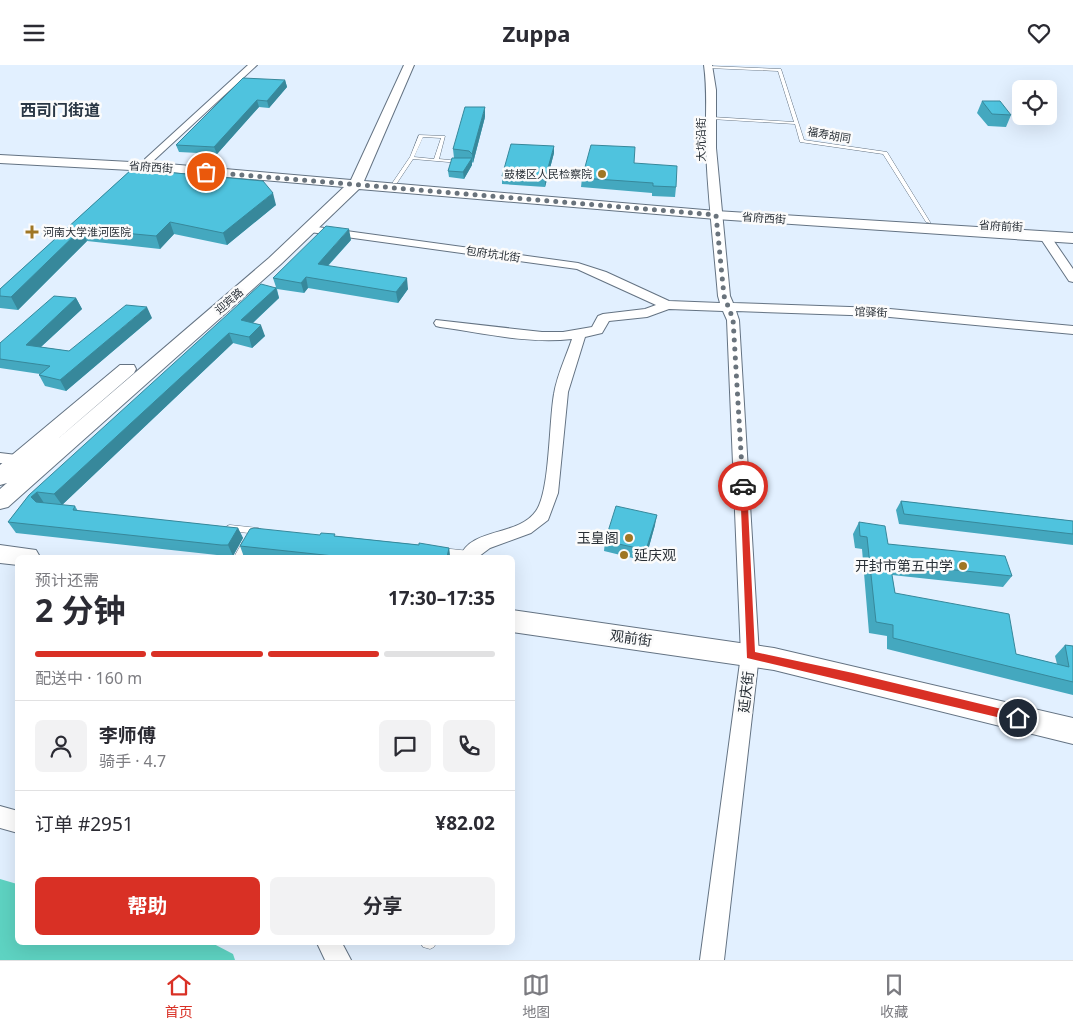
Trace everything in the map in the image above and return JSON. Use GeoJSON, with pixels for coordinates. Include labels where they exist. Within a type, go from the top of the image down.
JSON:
{"type":"FeatureCollection","features":[{"type":"Feature","properties":{"kind":"street"},"geometry":{"type":"LineString","coordinates":[[128,179],[253,65]]}},
{"type":"Feature","properties":{"kind":"street","name":"迎宾路"},"geometry":{"type":"LineString","coordinates":[[0,477],[351,182],[399,65]]}},
{"type":"Feature","properties":{"kind":"street","name":"迎宾路"},"geometry":{"type":"LineString","coordinates":[[0,501],[310,229],[351,182],[409,65]]}},
{"type":"Feature","properties":{"kind":"street","name":"大坑沿街"},"geometry":{"type":"LineString","coordinates":[[709,66],[712,90],[711,148],[716,211]]}},
{"type":"Feature","properties":{"kind":"street","name":"省府西街"},"geometry":{"type":"LineString","coordinates":[[0,154],[145,164],[716,211],[929,226]]}},
{"type":"Feature","properties":{"kind":"street","name":"省府西街"},"geometry":{"type":"LineString","coordinates":[[0,159],[145,164]]}},
{"type":"Feature","properties":{"kind":"street","name":"省府西街"},"geometry":{"type":"LineString","coordinates":[[351,182],[395,182],[716,211]]}},
{"type":"Feature","properties":{"kind":"street","name":"延庆街"},"geometry":{"type":"LineString","coordinates":[[712,960],[750,655],[741,444],[733,319],[724,296],[716,211]]}},
{"type":"Feature","properties":{"kind":"street","name":"省府前街"},"geometry":{"type":"LineString","coordinates":[[929,226],[1073,231]]}},
{"type":"Feature","properties":{"kind":"street","name":"省府前街"},"geometry":{"type":"LineString","coordinates":[[929,226],[1073,238]]}},
{"type":"Feature","properties":{"kind":"street","name":"包府坑北街"},"geometry":{"type":"LineString","coordinates":[[310,229],[578,266],[596,271],[650,299],[668,305]]}},
{"type":"Feature","properties":{"kind":"street"},"geometry":{"type":"LineString","coordinates":[[1045,236],[1073,278]]}},
{"type":"Feature","properties":{"kind":"street"},"geometry":{"type":"LineString","coordinates":[[440,323],[547,336],[580,334],[597,330],[602,319],[607,317],[647,313],[668,305]]}},
{"type":"Feature","properties":{"kind":"street","name":"馆驿街"},"geometry":{"type":"LineString","coordinates":[[668,305],[729,309],[879,312],[1073,330]]}},
{"type":"Feature","properties":{"kind":"street"},"geometry":{"type":"LineString","coordinates":[[470,555],[476,547],[536,523],[544,514],[552,481],[561,391],[580,334]]}},
{"type":"Feature","properties":{"kind":"street"},"geometry":{"type":"LineString","coordinates":[[0,458],[20,460]]}},
{"type":"Feature","properties":{"kind":"street"},"geometry":{"type":"LineString","coordinates":[[0,554],[15,556]]}},
{"type":"Feature","properties":{"kind":"street","name":"观前街"},"geometry":{"type":"LineString","coordinates":[[515,621],[750,655],[853,677],[1073,731]]}},
{"type":"Feature","properties":{"kind":"street"},"geometry":{"type":"LineString","coordinates":[[0,817],[15,821]]}},
{"type":"Feature","properties":{"kind":"street"},"geometry":{"type":"LineString","coordinates":[[330,945],[339,960]]}},
{"type":"Feature","properties":{"kind":"lane","name":"福寿胡同"},"geometry":{"type":"LineString","coordinates":[[709,66],[780,70],[802,141],[885,153],[929,226]]}},
{"type":"Feature","properties":{"kind":"lane"},"geometry":{"type":"LineString","coordinates":[[712,118],[796,123]]}},
{"type":"Feature","properties":{"kind":"lane"},"geometry":{"type":"LineString","coordinates":[[395,182],[412,158],[422,137],[443,137],[436,160]]}},
{"type":"Feature","properties":{"kind":"lane"},"geometry":{"type":"LineString","coordinates":[[412,158],[469,163]]}},
{"type":"Feature","properties":{"kind":"lane"},"geometry":{"type":"LineString","coordinates":[[223,527],[272,533]]}},
{"type":"Feature","properties":{"kind":"lane"},"geometry":{"type":"LineString","coordinates":[[239,555],[252,531]]}},
{"type":"Feature","properties":{"kind":"lane"},"geometry":{"type":"LineString","coordinates":[[435,551],[462,555]]}},
{"type":"Feature","properties":{"kind":"shaded area"},"geometry":{"type":"Polygon","coordinates":[[[0,879],[15,883],[15,945],[216,945],[233,954],[235,960],[0,960],[0,879]]]}},
{"type":"Feature","properties":{"kind":"building"},"geometry":{"type":"Polygon","coordinates":[[[243,78],[285,80],[267,101],[257,100],[214,147],[176,145],[243,78]]]}},
{"type":"Feature","properties":{"kind":"building"},"geometry":{"type":"Polygon","coordinates":[[[982,101],[1000,101],[1011,115],[992,114],[982,101]]]}},
{"type":"Feature","properties":{"kind":"building"},"geometry":{"type":"Polygon","coordinates":[[[465,107],[485,107],[472,154],[469,151],[453,149],[465,107]]]}},
{"type":"Feature","properties":{"kind":"building"},"geometry":{"type":"Polygon","coordinates":[[[511,144],[554,146],[545,179],[502,176],[511,144]]]}},
{"type":"Feature","properties":{"kind":"building"},"geometry":{"type":"Polygon","coordinates":[[[591,145],[635,147],[634,163],[677,166],[676,187],[653,186],[653,183],[582,178],[591,145]]]}},
{"type":"Feature","properties":{"kind":"building"},"geometry":{"type":"Polygon","coordinates":[[[452,158],[472,158],[463,172],[448,171],[452,158]]]}},
{"type":"Feature","properties":{"kind":"building"},"geometry":{"type":"Polygon","coordinates":[[[132,169],[263,181],[273,193],[223,233],[170,222],[156,236],[81,229],[11,297],[0,296],[0,289],[132,169]]]}},
{"type":"Feature","properties":{"kind":"building"},"geometry":{"type":"Polygon","coordinates":[[[326,226],[349,229],[318,264],[407,278],[396,292],[306,277],[301,283],[273,278],[326,226]]]}},
{"type":"Feature","properties":{"kind":"building"},"geometry":{"type":"Polygon","coordinates":[[[261,284],[276,288],[241,320],[261,325],[249,337],[229,333],[54,494],[37,492],[31,497],[36,502],[75,506],[73,510],[238,528],[228,545],[8,522],[29,495],[261,284]]]}},
{"type":"Feature","properties":{"kind":"building"},"geometry":{"type":"Polygon","coordinates":[[[54,296],[76,298],[26,345],[69,351],[126,305],[147,307],[60,380],[39,375],[50,366],[0,359],[0,343],[54,296]]]}},
{"type":"Feature","properties":{"kind":"building"},"geometry":{"type":"Polygon","coordinates":[[[901,501],[1073,521],[1073,534],[904,514],[901,501]]]}},
{"type":"Feature","properties":{"kind":"building","name":"玉皇阁"},"geometry":{"type":"Polygon","coordinates":[[[616,506],[657,515],[646,550],[605,541],[616,506]]]}},
{"type":"Feature","properties":{"kind":"building"},"geometry":{"type":"Polygon","coordinates":[[[859,522],[885,526],[888,544],[1005,556],[1012,576],[890,563],[895,593],[1009,614],[1016,654],[1069,667],[1065,645],[1073,646],[1073,682],[893,638],[893,625],[876,622],[867,537],[860,536],[859,522]]]}},
{"type":"Feature","properties":{"kind":"building"},"geometry":{"type":"Polygon","coordinates":[[[250,529],[320,535],[321,533],[335,534],[334,536],[419,545],[419,543],[449,548],[447,555],[324,555],[240,546],[250,529]]]}},
{"type":"Feature","properties":{"kind":"way so far"},"geometry":{"type":"LineString","coordinates":[[206,172],[716,215],[724,296],[733,319],[743,486]]}},
{"type":"Feature","properties":{"kind":"place","name":"鼓楼区人民检察院"},"geometry":{"type":"Point","coordinates":[602,174]}},
{"type":"Feature","properties":{"kind":"place","name":"河南大学淮河医院"},"geometry":{"type":"Point","coordinates":[32,232]}},
{"type":"Feature","properties":{"kind":"place","name":"玉皇阁"},"geometry":{"type":"Point","coordinates":[629,538]}},
{"type":"Feature","properties":{"kind":"place","name":"延庆观"},"geometry":{"type":"Point","coordinates":[624,555]}},
{"type":"Feature","properties":{"kind":"place","name":"开封市第五中学"},"geometry":{"type":"Point","coordinates":[963,566]}},
{"type":"Feature","properties":{"kind":"district","name":"西司门街道"},"geometry":{"type":"Point","coordinates":[60,110]}},
{"type":"Feature","properties":{"kind":"route"},"geometry":{"type":"LineString","coordinates":[[743,486],[750,655],[853,677],[1018,718]]}}]}
